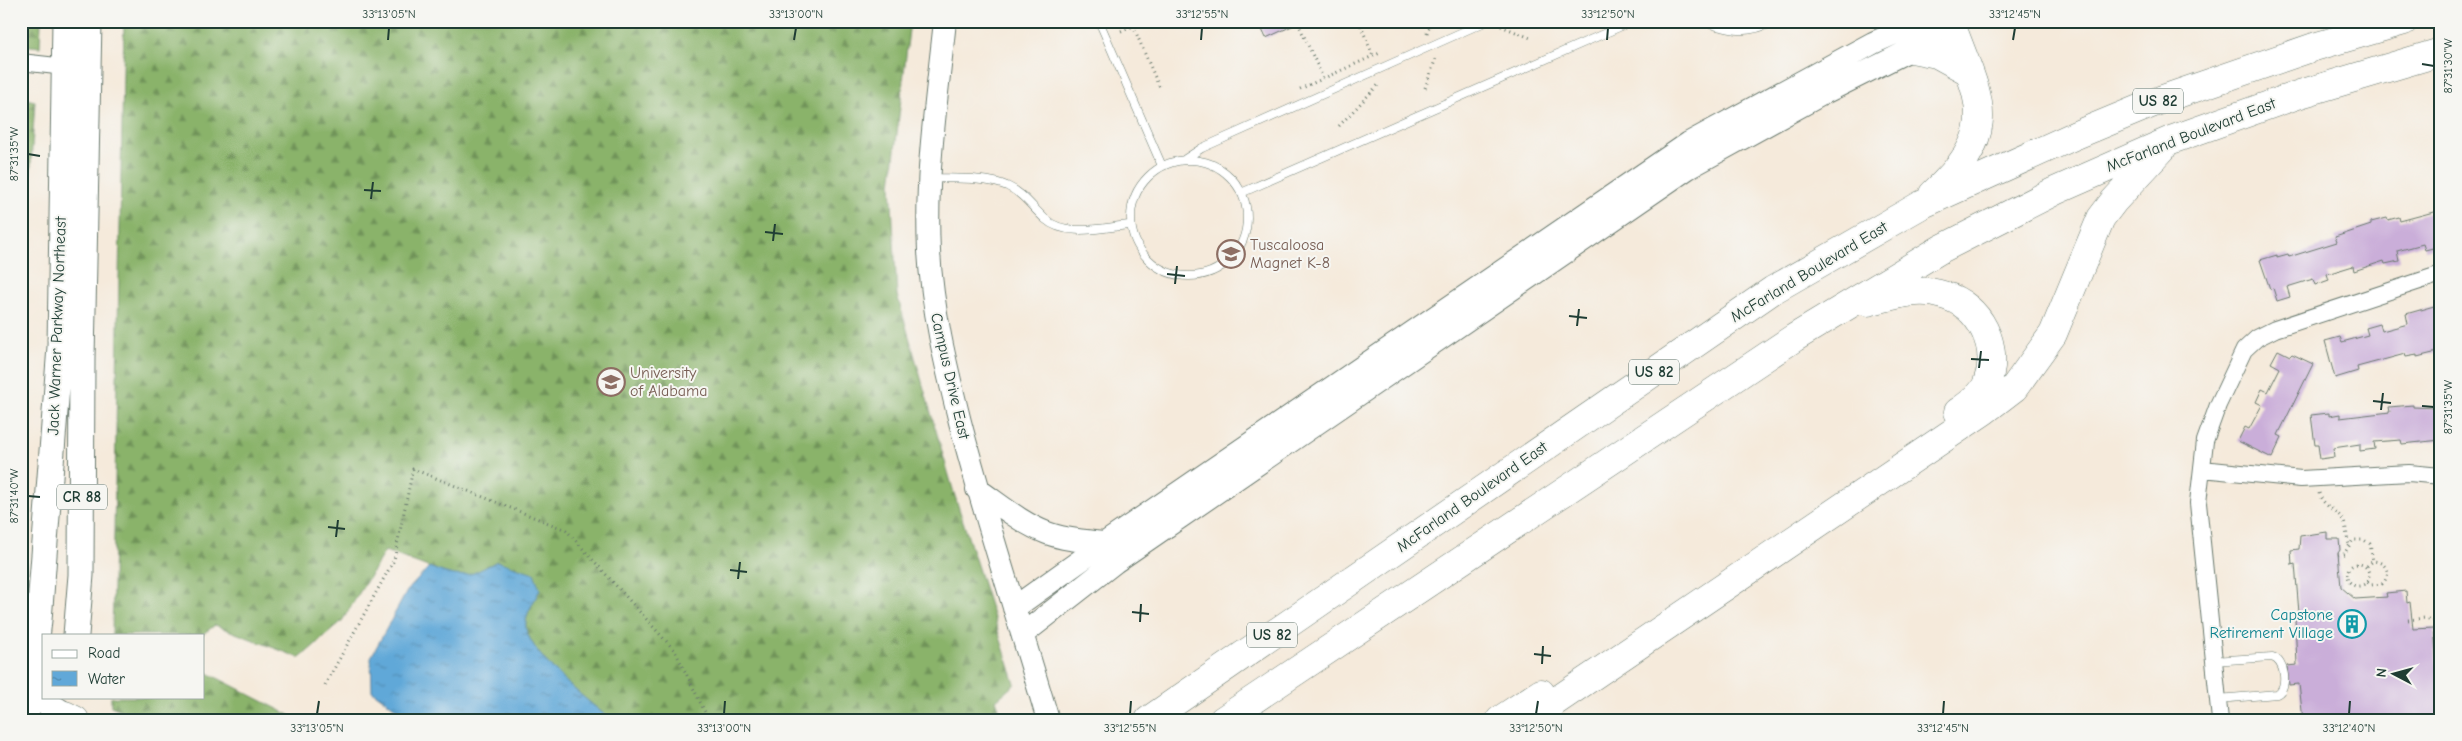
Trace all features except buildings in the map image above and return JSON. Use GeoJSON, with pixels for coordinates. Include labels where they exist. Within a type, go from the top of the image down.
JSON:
{"type":"FeatureCollection","features":[{"type":"Feature","properties":{"kind":"highway"},"geometry":{"type":"LineString","coordinates":[[1921,205],[1952,176],[1975,144],[1980,122],[1978,100],[1950,21]]}},
{"type":"Feature","properties":{"kind":"highway","name":"McFarland Boulevard East"},"geometry":{"type":"LineString","coordinates":[[1149,720],[1773,290],[1921,205],[2163,99],[2314,47],[2404,21]]}},
{"type":"Feature","properties":{"kind":"highway"},"geometry":{"type":"LineString","coordinates":[[1912,49],[1937,54],[1968,71]]}},
{"type":"Feature","properties":{"kind":"highway","name":"McFarland Boulevard East"},"geometry":{"type":"LineString","coordinates":[[1223,720],[1794,338],[1941,249],[2055,191],[2171,140],[2300,94],[2441,52]]}},
{"type":"Feature","properties":{"kind":"highway"},"geometry":{"type":"LineString","coordinates":[[1528,720],[1984,411],[2014,388],[2053,334],[2101,218],[2114,201],[2171,140]]}},
{"type":"Feature","properties":{"kind":"highway"},"geometry":{"type":"LineString","coordinates":[[1500,720],[1971,403],[1987,384],[1993,361],[1988,336],[1978,320],[1963,303],[1943,295],[1922,291],[1900,294],[1840,309]]}},
{"type":"Feature","properties":{"kind":"main road","name":"Jack Warner Parkway Northeast"},"geometry":{"type":"LineString","coordinates":[[25,720],[30,625],[60,347],[65,21]]}},
{"type":"Feature","properties":{"kind":"main road","name":"Jack Warner Parkway Northeast"},"geometry":{"type":"LineString","coordinates":[[76,634],[81,575],[82,358],[90,70],[89,21]]}},
{"type":"Feature","properties":{"kind":"main road"},"geometry":{"type":"LineString","coordinates":[[26,689],[68,713]]}},
{"type":"Feature","properties":{"kind":"street","name":"Campus Drive East"},"geometry":{"type":"LineString","coordinates":[[945,21],[929,178],[929,252],[934,304],[940,340],[977,489],[1048,720]]}},
{"type":"Feature","properties":{"kind":"street"},"geometry":{"type":"LineString","coordinates":[[1873,43],[1898,21]]}},
{"type":"Feature","properties":{"kind":"street"},"geometry":{"type":"LineString","coordinates":[[1014,608],[1104,543],[1689,143],[1873,43],[1922,21]]}},
{"type":"Feature","properties":{"kind":"street"},"geometry":{"type":"LineString","coordinates":[[1023,634],[1114,562],[1688,168],[1824,93],[1912,49],[1942,28],[1944,21]]}},
{"type":"Feature","properties":{"kind":"street"},"geometry":{"type":"LineString","coordinates":[[21,62],[90,70]]}},
{"type":"Feature","properties":{"kind":"street"},"geometry":{"type":"LineString","coordinates":[[2220,720],[2198,502],[2205,441],[2218,406],[2244,350],[2257,338],[2299,320],[2441,274]]}},
{"type":"Feature","properties":{"kind":"street"},"geometry":{"type":"LineString","coordinates":[[2202,469],[2256,476],[2319,479],[2399,473],[2441,476]]}},
{"type":"Feature","properties":{"kind":"street"},"geometry":{"type":"LineString","coordinates":[[977,489],[1021,520],[1047,533],[1104,543]]}},
{"type":"Feature","properties":{"kind":"lane"},"geometry":{"type":"LineString","coordinates":[[1099,21],[1162,166]]}},
{"type":"Feature","properties":{"kind":"lane"},"geometry":{"type":"LineString","coordinates":[[1185,159],[1204,161],[1221,168],[1235,181],[1241,193],[1247,217],[1244,236],[1235,254],[1228,261],[1221,267],[1202,275],[1182,277],[1164,272],[1147,260],[1136,244],[1130,225],[1131,206],[1138,188],[1150,173],[1162,166],[1185,159],[1202,148],[1487,21]]}},
{"type":"Feature","properties":{"kind":"lane"},"geometry":{"type":"LineString","coordinates":[[1241,193],[1633,21]]}},
{"type":"Feature","properties":{"kind":"lane"},"geometry":{"type":"LineString","coordinates":[[1700,21],[1741,32],[1763,27],[1775,21]]}},
{"type":"Feature","properties":{"kind":"lane"},"geometry":{"type":"LineString","coordinates":[[929,178],[992,182],[1006,185],[1020,193],[1046,220],[1057,227],[1072,230],[1130,225]]}},
{"type":"Feature","properties":{"kind":"lane"},"geometry":{"type":"LineString","coordinates":[[2213,661],[2278,658],[2281,662],[2284,687],[2276,694],[2218,698]]}},
{"type":"Feature","properties":{"kind":"path"},"geometry":{"type":"LineString","coordinates":[[1131,21],[1160,89]]}},
{"type":"Feature","properties":{"kind":"path"},"geometry":{"type":"LineString","coordinates":[[1121,32],[1146,21]]}},
{"type":"Feature","properties":{"kind":"path"},"geometry":{"type":"LineString","coordinates":[[1359,21],[1373,56]]}},
{"type":"Feature","properties":{"kind":"path"},"geometry":{"type":"LineString","coordinates":[[1427,33],[1431,21]]}},
{"type":"Feature","properties":{"kind":"path"},"geometry":{"type":"LineString","coordinates":[[1561,21],[1563,26]]}},
{"type":"Feature","properties":{"kind":"path"},"geometry":{"type":"LineString","coordinates":[[1298,24],[1323,78]]}},
{"type":"Feature","properties":{"kind":"path"},"geometry":{"type":"LineString","coordinates":[[1501,26],[1534,39]]}},
{"type":"Feature","properties":{"kind":"path"},"geometry":{"type":"LineString","coordinates":[[1296,90],[1382,52]]}},
{"type":"Feature","properties":{"kind":"path"},"geometry":{"type":"LineString","coordinates":[[1425,88],[1437,54]]}},
{"type":"Feature","properties":{"kind":"path"},"geometry":{"type":"LineString","coordinates":[[1339,126],[1386,76]]}},
{"type":"Feature","properties":{"kind":"path"},"geometry":{"type":"LineString","coordinates":[[325,685],[394,560],[413,469],[566,530],[675,651],[709,720]]}},
{"type":"Feature","properties":{"kind":"path"},"geometry":{"type":"LineString","coordinates":[[2319,479],[2318,490],[2321,500],[2342,519],[2349,544]]}},
{"type":"Feature","properties":{"kind":"path"},"geometry":{"type":"LineString","coordinates":[[2338,555],[2344,554],[2349,544],[2358,539],[2370,544],[2373,561]]}},
{"type":"Feature","properties":{"kind":"path"},"geometry":{"type":"LineString","coordinates":[[2367,566],[2373,561],[2381,562],[2386,567],[2386,580],[2382,584],[2376,585],[2367,582]]}},
{"type":"Feature","properties":{"kind":"path"},"geometry":{"type":"LineString","coordinates":[[2356,563],[2367,566],[2370,577],[2367,582],[2358,586],[2348,580],[2348,570],[2356,563]]}},
{"type":"Feature","properties":{"kind":"path"},"geometry":{"type":"LineString","coordinates":[[2408,620],[2424,618],[2441,622]]}},
{"type":"Feature","properties":{"kind":"green space"},"geometry":{"type":"Polygon","coordinates":[[[21,21],[41,21],[40,47],[21,45],[21,21]]]}},
{"type":"Feature","properties":{"kind":"green space","name":"University of Alabama"},"geometry":{"type":"Polygon","coordinates":[[[124,21],[910,21],[891,185],[897,295],[954,493],[1015,684],[996,700],[1003,720],[611,720],[559,675],[534,646],[527,633],[526,621],[540,589],[497,561],[470,576],[452,576],[385,551],[342,621],[300,658],[215,625],[203,634],[112,634],[124,21]]]}},
{"type":"Feature","properties":{"kind":"green space"},"geometry":{"type":"Polygon","coordinates":[[[21,98],[35,101],[21,321],[21,98]]]}},
{"type":"Feature","properties":{"kind":"green space"},"geometry":{"type":"Polygon","coordinates":[[[205,672],[299,720],[145,720],[111,706],[111,698],[205,698],[205,672]]]}},
{"type":"Feature","properties":{"kind":"water"},"geometry":{"type":"Polygon","coordinates":[[[497,561],[534,573],[540,589],[527,617],[527,633],[534,646],[559,675],[611,720],[412,720],[372,691],[371,657],[407,591],[429,567],[450,574],[464,575],[471,574],[497,561]]]}},
{"type":"Feature","properties":{"kind":"place","name":"Tuscaloosa Magnet K-8"},"geometry":{"type":"Point","coordinates":[1231,254]}},
{"type":"Feature","properties":{"kind":"place","name":"University of Alabama"},"geometry":{"type":"Point","coordinates":[611,382]}},
{"type":"Feature","properties":{"kind":"place","name":"Capstone Retirement Village"},"geometry":{"type":"Point","coordinates":[2352,624]}}]}
